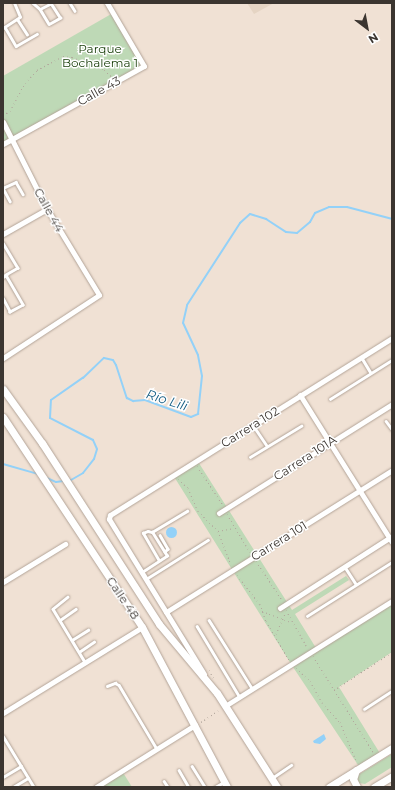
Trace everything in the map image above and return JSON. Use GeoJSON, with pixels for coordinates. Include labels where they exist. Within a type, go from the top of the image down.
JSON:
{"type":"FeatureCollection","features":[{"type":"Feature","properties":{"kind":"main road"},"geometry":{"type":"LineString","coordinates":[[3,383],[12,402]]}},
{"type":"Feature","properties":{"kind":"main road","name":"Calle 48"},"geometry":{"type":"LineString","coordinates":[[3,389],[115,554],[159,624],[217,693],[277,787]]}},
{"type":"Feature","properties":{"kind":"main road","name":"Calle 48"},"geometry":{"type":"LineString","coordinates":[[3,417],[142,627],[226,785]]}},
{"type":"Feature","properties":{"kind":"main road"},"geometry":{"type":"LineString","coordinates":[[329,787],[392,748]]}},
{"type":"Feature","properties":{"kind":"main road"},"geometry":{"type":"LineString","coordinates":[[357,787],[353,779],[358,769]]}},
{"type":"Feature","properties":{"kind":"main road"},"geometry":{"type":"LineString","coordinates":[[374,787],[392,776]]}},
{"type":"Feature","properties":{"kind":"street","name":"Calle 43"},"geometry":{"type":"LineString","coordinates":[[3,144],[144,66],[107,3]]}},
{"type":"Feature","properties":{"kind":"street","name":"Calle 44"},"geometry":{"type":"LineString","coordinates":[[3,122],[48,209],[99,295],[3,358]]}},
{"type":"Feature","properties":{"kind":"street"},"geometry":{"type":"LineString","coordinates":[[3,234],[48,209]]}},
{"type":"Feature","properties":{"kind":"street","name":"Carrera 102"},"geometry":{"type":"LineString","coordinates":[[109,517],[392,338]]}},
{"type":"Feature","properties":{"kind":"street"},"geometry":{"type":"LineString","coordinates":[[280,608],[345,566],[391,539],[300,395]]}},
{"type":"Feature","properties":{"kind":"street","name":"Carrera 101A"},"geometry":{"type":"LineString","coordinates":[[219,513],[392,404]]}},
{"type":"Feature","properties":{"kind":"street","name":"Carrera 101"},"geometry":{"type":"LineString","coordinates":[[166,612],[392,470]]}},
{"type":"Feature","properties":{"kind":"street","name":"Calle 48"},"geometry":{"type":"LineString","coordinates":[[109,517],[141,572],[217,693]]}},
{"type":"Feature","properties":{"kind":"street"},"geometry":{"type":"LineString","coordinates":[[3,582],[65,544]]}},
{"type":"Feature","properties":{"kind":"street"},"geometry":{"type":"LineString","coordinates":[[225,706],[392,601]]}},
{"type":"Feature","properties":{"kind":"street"},"geometry":{"type":"LineString","coordinates":[[3,713],[142,627]]}},
{"type":"Feature","properties":{"kind":"street"},"geometry":{"type":"LineString","coordinates":[[96,787],[195,726]]}},
{"type":"Feature","properties":{"kind":"lane"},"geometry":{"type":"LineString","coordinates":[[14,3],[20,14],[18,20],[4,28],[16,46],[38,34]]}},
{"type":"Feature","properties":{"kind":"lane"},"geometry":{"type":"LineString","coordinates":[[33,3],[40,9],[49,24],[60,18],[51,3],[40,9]]}},
{"type":"Feature","properties":{"kind":"lane"},"geometry":{"type":"LineString","coordinates":[[70,3],[75,11]]}},
{"type":"Feature","properties":{"kind":"lane"},"geometry":{"type":"LineString","coordinates":[[18,20],[27,34]]}},
{"type":"Feature","properties":{"kind":"lane"},"geometry":{"type":"LineString","coordinates":[[10,201],[3,188],[16,182],[23,194]]}},
{"type":"Feature","properties":{"kind":"lane"},"geometry":{"type":"LineString","coordinates":[[3,243],[18,268],[4,276],[23,305],[10,312],[3,299]]}},
{"type":"Feature","properties":{"kind":"lane"},"geometry":{"type":"LineString","coordinates":[[362,358],[371,373]]}},
{"type":"Feature","properties":{"kind":"lane"},"geometry":{"type":"LineString","coordinates":[[330,399],[392,360]]}},
{"type":"Feature","properties":{"kind":"lane"},"geometry":{"type":"LineString","coordinates":[[386,421],[392,429]]}},
{"type":"Feature","properties":{"kind":"lane"},"geometry":{"type":"LineString","coordinates":[[253,425],[267,446]]}},
{"type":"Feature","properties":{"kind":"lane"},"geometry":{"type":"LineString","coordinates":[[250,457],[301,426]]}},
{"type":"Feature","properties":{"kind":"lane"},"geometry":{"type":"LineString","coordinates":[[159,561],[143,536],[147,531],[152,532],[187,511]]}},
{"type":"Feature","properties":{"kind":"lane"},"geometry":{"type":"LineString","coordinates":[[141,572],[167,556],[152,532]]}},
{"type":"Feature","properties":{"kind":"lane"},"geometry":{"type":"LineString","coordinates":[[160,535],[168,549],[165,552]]}},
{"type":"Feature","properties":{"kind":"lane"},"geometry":{"type":"LineString","coordinates":[[146,579],[208,540]]}},
{"type":"Feature","properties":{"kind":"lane"},"geometry":{"type":"LineString","coordinates":[[307,616],[392,562]]}},
{"type":"Feature","properties":{"kind":"lane"},"geometry":{"type":"LineString","coordinates":[[345,566],[356,584]]}},
{"type":"Feature","properties":{"kind":"lane"},"geometry":{"type":"LineString","coordinates":[[68,597],[53,609],[85,662]]}},
{"type":"Feature","properties":{"kind":"lane"},"geometry":{"type":"LineString","coordinates":[[60,620],[76,609]]}},
{"type":"Feature","properties":{"kind":"lane"},"geometry":{"type":"LineString","coordinates":[[209,620],[252,688]]}},
{"type":"Feature","properties":{"kind":"lane"},"geometry":{"type":"LineString","coordinates":[[197,626],[240,696]]}},
{"type":"Feature","properties":{"kind":"lane"},"geometry":{"type":"LineString","coordinates":[[72,640],[88,630]]}},
{"type":"Feature","properties":{"kind":"lane"},"geometry":{"type":"LineString","coordinates":[[79,652],[94,642]]}},
{"type":"Feature","properties":{"kind":"lane"},"geometry":{"type":"LineString","coordinates":[[107,686],[115,683],[119,685],[157,749]]}},
{"type":"Feature","properties":{"kind":"lane"},"geometry":{"type":"LineString","coordinates":[[364,709],[392,691]]}},
{"type":"Feature","properties":{"kind":"lane"},"geometry":{"type":"LineString","coordinates":[[3,736],[34,787]]}},
{"type":"Feature","properties":{"kind":"lane"},"geometry":{"type":"LineString","coordinates":[[271,778],[291,765]]}},
{"type":"Feature","properties":{"kind":"lane"},"geometry":{"type":"LineString","coordinates":[[3,777],[21,766]]}},
{"type":"Feature","properties":{"kind":"lane"},"geometry":{"type":"LineString","coordinates":[[192,766],[205,787]]}},
{"type":"Feature","properties":{"kind":"lane"},"geometry":{"type":"LineString","coordinates":[[179,770],[189,787]]}},
{"type":"Feature","properties":{"kind":"lane"},"geometry":{"type":"LineString","coordinates":[[13,787],[28,778]]}},
{"type":"Feature","properties":{"kind":"lane"},"geometry":{"type":"LineString","coordinates":[[164,781],[168,787]]}},
{"type":"Feature","properties":{"kind":"lane"},"geometry":{"type":"LineString","coordinates":[[215,787],[226,785]]}},
{"type":"Feature","properties":{"kind":"path"},"geometry":{"type":"LineString","coordinates":[[3,115],[10,111],[25,83],[37,70],[63,56],[72,57],[104,70],[115,83]]}},
{"type":"Feature","properties":{"kind":"path"},"geometry":{"type":"LineString","coordinates":[[194,462],[220,503],[227,508]]}},
{"type":"Feature","properties":{"kind":"path"},"geometry":{"type":"LineString","coordinates":[[218,531],[234,528]]}},
{"type":"Feature","properties":{"kind":"path"},"geometry":{"type":"LineString","coordinates":[[276,635],[286,613],[287,603]]}},
{"type":"Feature","properties":{"kind":"path"},"geometry":{"type":"LineString","coordinates":[[262,611],[291,622]]}},
{"type":"Feature","properties":{"kind":"path"},"geometry":{"type":"LineString","coordinates":[[286,613],[376,758]]}},
{"type":"Feature","properties":{"kind":"path"},"geometry":{"type":"LineString","coordinates":[[334,690],[392,652]]}},
{"type":"Feature","properties":{"kind":"path"},"geometry":{"type":"LineString","coordinates":[[291,664],[310,680],[322,703],[340,722],[348,739],[351,753],[358,769]]}},
{"type":"Feature","properties":{"kind":"path"},"geometry":{"type":"LineString","coordinates":[[208,670],[217,683]]}},
{"type":"Feature","properties":{"kind":"path"},"geometry":{"type":"LineString","coordinates":[[195,726],[225,706]]}},
{"type":"Feature","properties":{"kind":"shaded area"},"geometry":{"type":"Polygon","coordinates":[[[247,3],[274,3],[254,14],[247,3]]]}},
{"type":"Feature","properties":{"kind":"green space","name":"Parque Bochalema 1"},"geometry":{"type":"Polygon","coordinates":[[[113,13],[144,66],[3,144],[3,76],[113,13]]]}},
{"type":"Feature","properties":{"kind":"green space"},"geometry":{"type":"Polygon","coordinates":[[[197,460],[292,610],[346,576],[349,580],[295,614],[316,648],[392,601],[392,652],[339,687],[381,755],[360,768],[291,664],[173,475],[197,460]]]}},
{"type":"Feature","properties":{"kind":"green space"},"geometry":{"type":"Polygon","coordinates":[[[392,754],[392,767],[365,784],[359,783],[356,779],[358,775],[392,754]]]}},
{"type":"Feature","properties":{"kind":"green space"},"geometry":{"type":"Polygon","coordinates":[[[122,771],[132,787],[97,787],[122,771]]]}},
{"type":"Feature","properties":{"kind":"water"},"geometry":{"type":"Polygon","coordinates":[[[169,527],[173,527],[175,528],[175,536],[169,537],[166,534],[166,530],[169,527]]]}},
{"type":"Feature","properties":{"kind":"water"},"geometry":{"type":"Polygon","coordinates":[[[324,734],[326,739],[320,744],[314,743],[313,741],[324,734]]]}},
{"type":"Feature","properties":{"kind":"waterway","name":"Río Lili"},"geometry":{"type":"LineString","coordinates":[[47,478],[56,482],[71,480],[83,473],[94,459],[97,449],[93,440],[50,418],[51,400],[83,378],[104,358],[113,360],[116,365],[127,398],[133,401],[145,400],[191,417],[198,414],[202,376],[198,355],[183,323],[187,305],[240,223],[250,214],[266,219],[286,232],[297,233],[310,222],[315,213],[329,207],[347,207],[392,219]]}},
{"type":"Feature","properties":{"kind":"waterway","name":"Río Lili"},"geometry":{"type":"LineString","coordinates":[[3,464],[37,474]]}}]}
